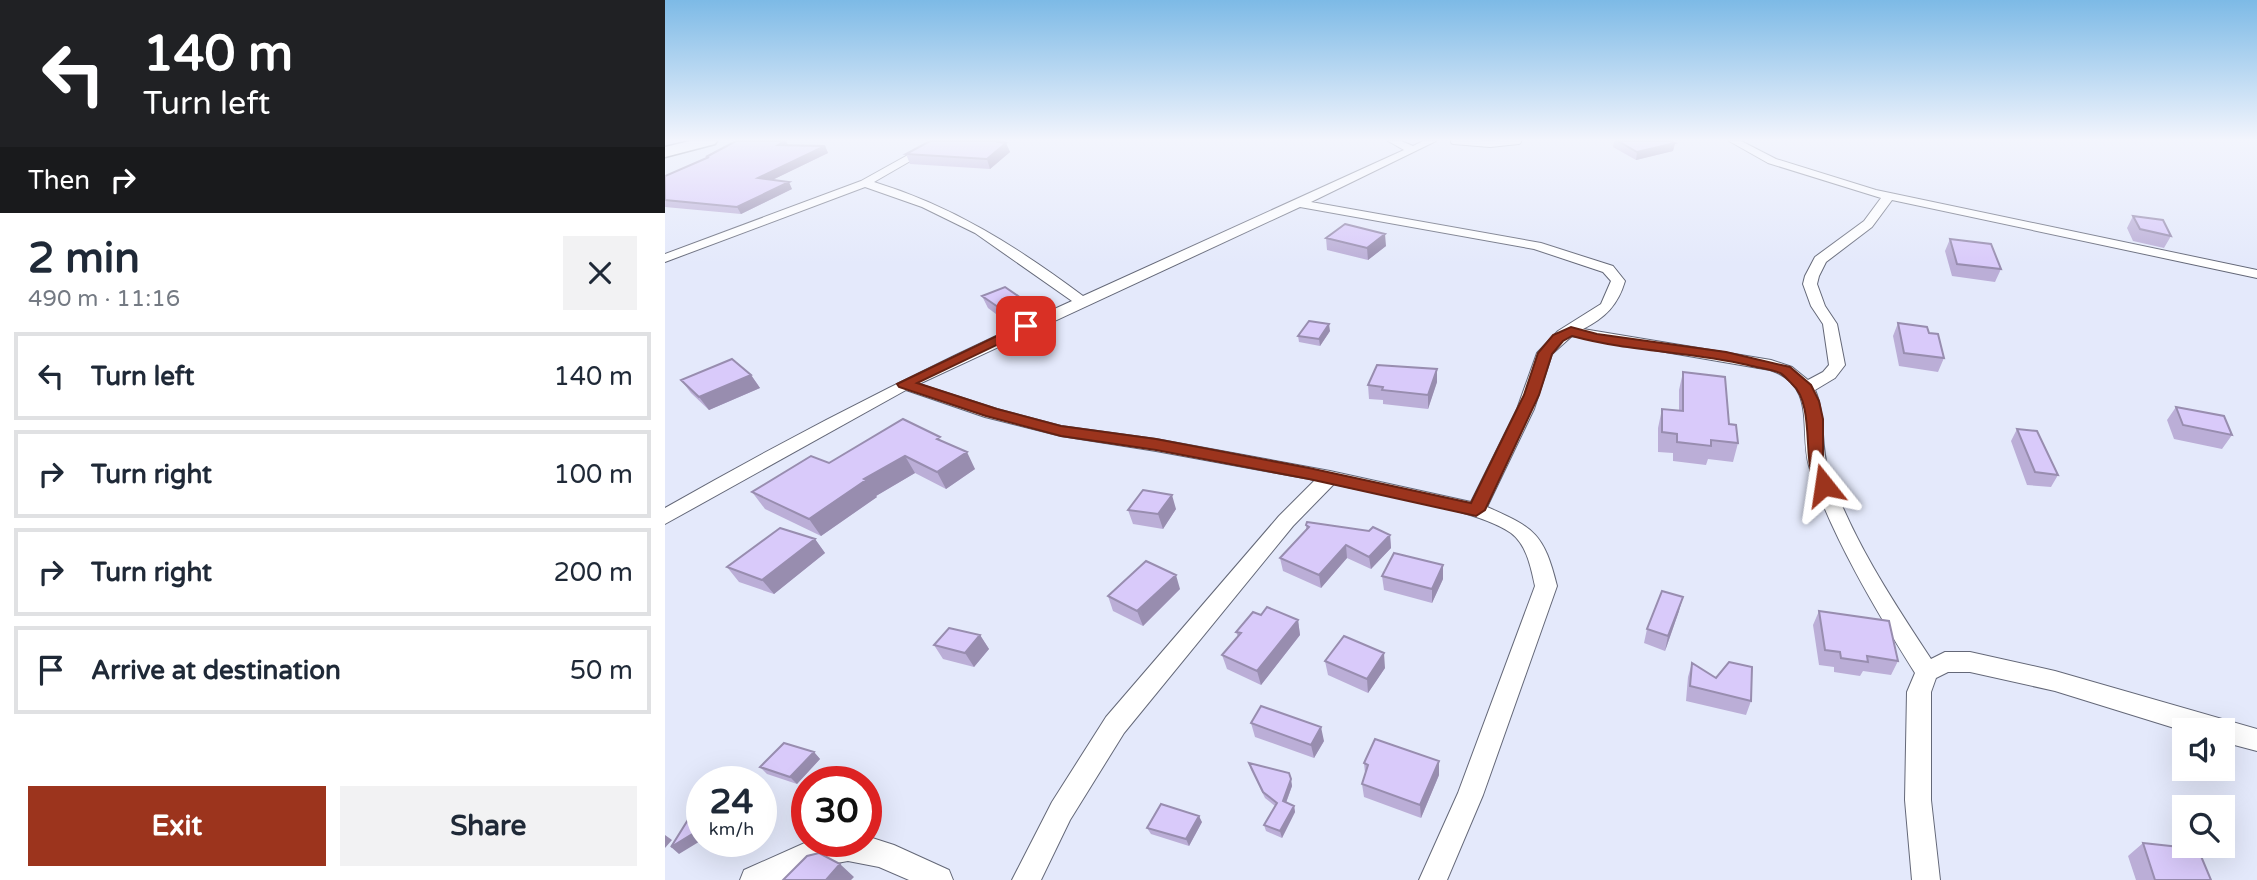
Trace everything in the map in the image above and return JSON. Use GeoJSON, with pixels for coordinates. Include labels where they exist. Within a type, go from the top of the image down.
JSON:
{"type":"FeatureCollection","features":[{"type":"Feature","properties":{"kind":"street"},"geometry":{"type":"LineString","coordinates":[[665,517],[904,384],[1346,182]]}},
{"type":"Feature","properties":{"kind":"street"},"geometry":{"type":"LineString","coordinates":[[1842,182],[1889,196],[2257,274]]}},
{"type":"Feature","properties":{"kind":"street"},"geometry":{"type":"LineString","coordinates":[[665,258],[865,183],[905,194],[953,215],[1001,242],[1081,302]]}},
{"type":"Feature","properties":{"kind":"street"},"geometry":{"type":"LineString","coordinates":[[1806,388],[1829,375],[1837,365],[1830,324],[1818,306],[1810,284],[1812,276],[1820,260],[1868,225],[1889,196]]}},
{"type":"Feature","properties":{"kind":"street"},"geometry":{"type":"LineString","coordinates":[[1301,204],[1536,246],[1608,269],[1618,281],[1616,295],[1607,308],[1558,338],[1545,353],[1531,395],[1476,510]]}},
{"type":"Feature","properties":{"kind":"street"},"geometry":{"type":"LineString","coordinates":[[1571,331],[1597,338],[1726,356],[1767,365],[1785,370],[1806,388],[1816,419],[1815,457],[1824,485],[1882,601],[1927,673]]}},
{"type":"Feature","properties":{"kind":"street"},"geometry":{"type":"LineString","coordinates":[[904,384],[991,413],[1061,431],[1156,444],[1330,477],[1476,510],[1519,529],[1539,555],[1546,586],[1470,795],[1433,880]]}},
{"type":"Feature","properties":{"kind":"street"},"geometry":{"type":"LineString","coordinates":[[1026,880],[1061,811],[1115,725],[1286,521],[1330,477]]}},
{"type":"Feature","properties":{"kind":"street"},"geometry":{"type":"LineString","coordinates":[[1926,880],[1918,800],[1919,692],[1927,673],[1945,662],[1970,662],[2055,681],[2180,718]]}},
{"type":"Feature","properties":{"kind":"street"},"geometry":{"type":"LineString","coordinates":[[2235,734],[2257,740]]}},
{"type":"Feature","properties":{"kind":"street"},"geometry":{"type":"LineString","coordinates":[[754,880],[816,852],[840,848],[870,848],[939,880]]}},
{"type":"Feature","properties":{"kind":"building"},"geometry":{"type":"Polygon","coordinates":[[[665,182],[789,182],[737,207],[665,200],[665,182]]]}},
{"type":"Feature","properties":{"kind":"building"},"geometry":{"type":"Polygon","coordinates":[[[2133,216],[2163,220],[2171,236],[2140,229],[2133,216]]]}},
{"type":"Feature","properties":{"kind":"building"},"geometry":{"type":"Polygon","coordinates":[[[1345,224],[1385,234],[1367,248],[1326,238],[1345,224]]]}},
{"type":"Feature","properties":{"kind":"building"},"geometry":{"type":"Polygon","coordinates":[[[1950,239],[1991,244],[2001,269],[1957,264],[1950,239]]]}},
{"type":"Feature","properties":{"kind":"building"},"geometry":{"type":"Polygon","coordinates":[[[1005,287],[1021,298],[998,307],[982,296],[1005,287]]]}},
{"type":"Feature","properties":{"kind":"building"},"geometry":{"type":"Polygon","coordinates":[[[1309,321],[1329,324],[1319,339],[1298,336],[1309,321]]]}},
{"type":"Feature","properties":{"kind":"building"},"geometry":{"type":"Polygon","coordinates":[[[1898,323],[1927,327],[1929,333],[1938,334],[1944,358],[1904,353],[1898,323]]]}},
{"type":"Feature","properties":{"kind":"building"},"geometry":{"type":"Polygon","coordinates":[[[732,359],[751,375],[699,397],[681,380],[732,359]]]}},
{"type":"Feature","properties":{"kind":"building"},"geometry":{"type":"Polygon","coordinates":[[[1377,365],[1437,369],[1428,395],[1382,390],[1383,387],[1368,385],[1377,365]]]}},
{"type":"Feature","properties":{"kind":"building"},"geometry":{"type":"Polygon","coordinates":[[[1683,372],[1725,377],[1729,424],[1736,425],[1738,443],[1711,440],[1711,446],[1677,442],[1677,434],[1662,432],[1662,409],[1683,411],[1683,372]]]}},
{"type":"Feature","properties":{"kind":"building"},"geometry":{"type":"Polygon","coordinates":[[[2176,407],[2224,416],[2232,435],[2183,425],[2176,407]]]}},
{"type":"Feature","properties":{"kind":"building"},"geometry":{"type":"Polygon","coordinates":[[[903,419],[940,437],[937,439],[967,452],[937,472],[905,456],[864,479],[866,480],[809,519],[752,492],[811,456],[829,463],[903,419]]]}},
{"type":"Feature","properties":{"kind":"building"},"geometry":{"type":"Polygon","coordinates":[[[2017,429],[2037,431],[2058,475],[2035,472],[2017,429]]]}},
{"type":"Feature","properties":{"kind":"building"},"geometry":{"type":"Polygon","coordinates":[[[1143,490],[1172,495],[1158,514],[1128,510],[1143,490]]]}},
{"type":"Feature","properties":{"kind":"building"},"geometry":{"type":"Polygon","coordinates":[[[1307,522],[1369,531],[1373,527],[1390,535],[1369,557],[1346,545],[1319,575],[1280,558],[1309,527],[1307,522]]]}},
{"type":"Feature","properties":{"kind":"building"},"geometry":{"type":"Polygon","coordinates":[[[780,528],[815,539],[762,580],[727,567],[780,528]]]}},
{"type":"Feature","properties":{"kind":"building"},"geometry":{"type":"Polygon","coordinates":[[[1394,553],[1443,565],[1432,589],[1382,576],[1394,553]]]}},
{"type":"Feature","properties":{"kind":"building"},"geometry":{"type":"Polygon","coordinates":[[[1146,561],[1176,575],[1137,611],[1108,596],[1146,561]]]}},
{"type":"Feature","properties":{"kind":"building"},"geometry":{"type":"Polygon","coordinates":[[[1662,591],[1683,597],[1668,636],[1647,629],[1662,591]]]}},
{"type":"Feature","properties":{"kind":"building"},"geometry":{"type":"Polygon","coordinates":[[[1267,607],[1298,620],[1257,671],[1222,655],[1241,633],[1236,632],[1253,612],[1261,615],[1267,607]]]}},
{"type":"Feature","properties":{"kind":"building"},"geometry":{"type":"Polygon","coordinates":[[[1819,611],[1889,621],[1898,661],[1867,656],[1868,662],[1841,658],[1840,652],[1825,650],[1819,611]]]}},
{"type":"Feature","properties":{"kind":"building"},"geometry":{"type":"Polygon","coordinates":[[[949,628],[980,635],[965,653],[934,645],[949,628]]]}},
{"type":"Feature","properties":{"kind":"building"},"geometry":{"type":"Polygon","coordinates":[[[1344,636],[1384,653],[1367,679],[1325,661],[1344,636]]]}},
{"type":"Feature","properties":{"kind":"building"},"geometry":{"type":"Polygon","coordinates":[[[1729,662],[1752,667],[1751,701],[1690,686],[1692,663],[1716,678],[1729,662]]]}},
{"type":"Feature","properties":{"kind":"building"},"geometry":{"type":"Polygon","coordinates":[[[1261,706],[1321,727],[1311,745],[1251,723],[1261,706]]]}},
{"type":"Feature","properties":{"kind":"building"},"geometry":{"type":"Polygon","coordinates":[[[1375,739],[1439,761],[1420,805],[1362,784],[1368,765],[1364,763],[1375,739]]]}},
{"type":"Feature","properties":{"kind":"building"},"geometry":{"type":"Polygon","coordinates":[[[784,743],[814,752],[801,766],[791,766],[790,777],[777,773],[777,766],[761,766],[784,743]]]}},
{"type":"Feature","properties":{"kind":"building"},"geometry":{"type":"Polygon","coordinates":[[[1249,763],[1289,773],[1291,779],[1283,801],[1294,806],[1280,831],[1264,825],[1277,803],[1263,792],[1249,763]]]}},
{"type":"Feature","properties":{"kind":"building"},"geometry":{"type":"Polygon","coordinates":[[[1161,804],[1199,816],[1186,839],[1147,828],[1161,804]]]}},
{"type":"Feature","properties":{"kind":"building"},"geometry":{"type":"Polygon","coordinates":[[[686,823],[686,838],[671,847],[686,823]]]}},
{"type":"Feature","properties":{"kind":"building"},"geometry":{"type":"Polygon","coordinates":[[[2143,843],[2172,846],[2172,858],[2202,858],[2211,880],[2155,880],[2143,843]]]}},
{"type":"Feature","properties":{"kind":"building"},"geometry":{"type":"Polygon","coordinates":[[[806,857],[827,857],[840,864],[826,880],[783,880],[806,857]]]}},
{"type":"Feature","properties":{"kind":"route"},"geometry":{"type":"LineString","coordinates":[[1026,326],[904,384],[991,413],[1061,431],[1156,444],[1309,473],[1476,510],[1531,395],[1545,353],[1558,338],[1571,331],[1597,338],[1726,356],[1785,370],[1806,388],[1812,401],[1816,419],[1815,457],[1824,485]]}}]}
